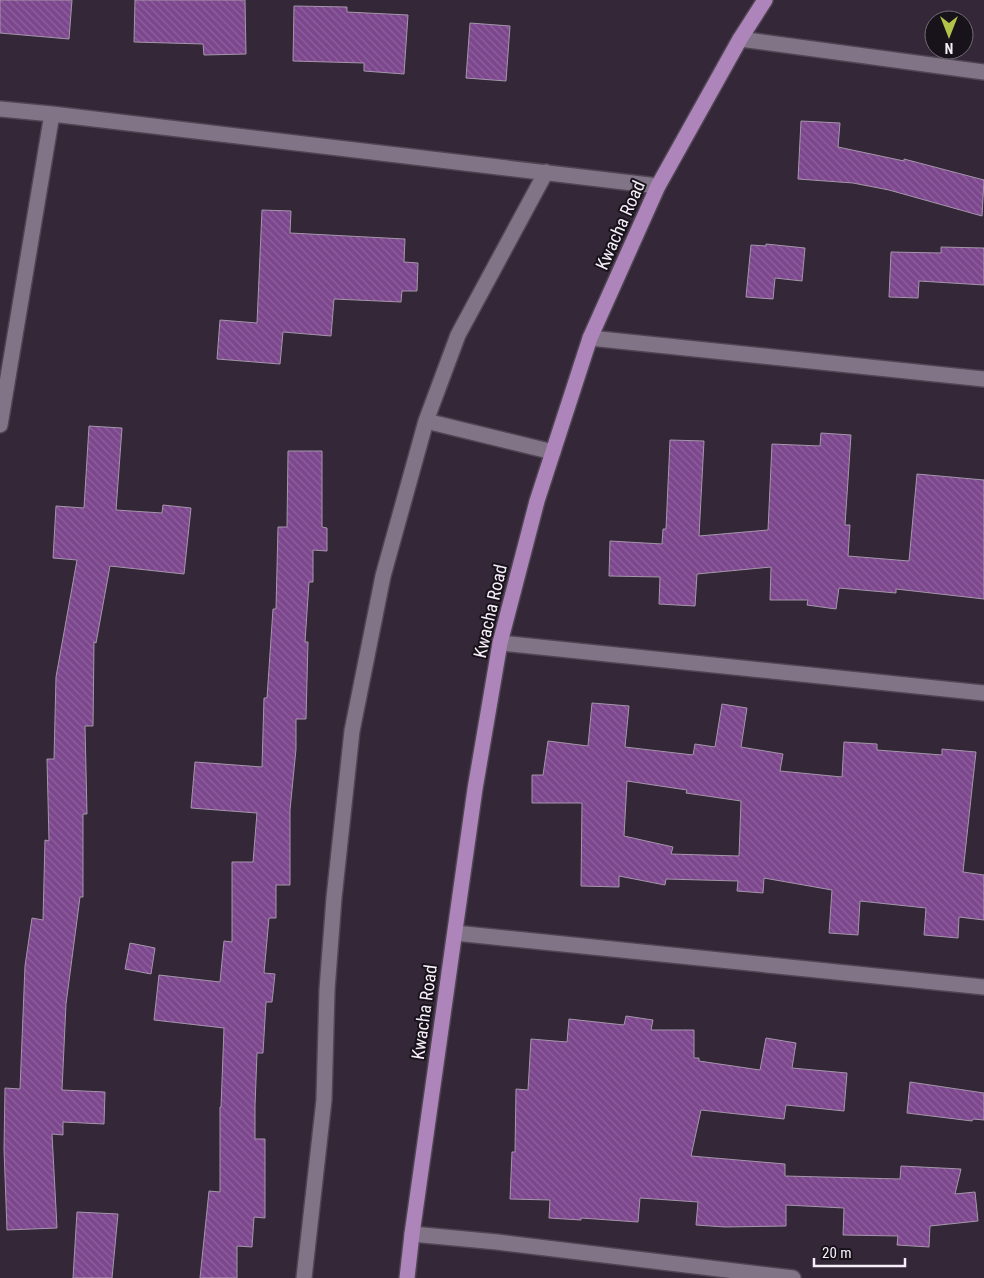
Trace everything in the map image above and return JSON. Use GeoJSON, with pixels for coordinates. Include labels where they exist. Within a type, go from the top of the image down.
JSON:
{"type":"FeatureCollection","features":[{"type":"Feature","properties":{"kind":"main road","name":"Kwacha Road"},"geometry":{"type":"LineString","coordinates":[[407,1278],[475,789],[500,643],[537,501],[590,338],[658,186],[740,39],[765,0]]}},
{"type":"Feature","properties":{"kind":"street"},"geometry":{"type":"LineString","coordinates":[[740,39],[984,72]]}},
{"type":"Feature","properties":{"kind":"street"},"geometry":{"type":"LineString","coordinates":[[0,109],[658,186]]}},
{"type":"Feature","properties":{"kind":"street"},"geometry":{"type":"LineString","coordinates":[[0,425],[52,114]]}},
{"type":"Feature","properties":{"kind":"street"},"geometry":{"type":"LineString","coordinates":[[304,1278],[324,1100],[327,990],[334,898],[352,731],[383,576],[426,420],[458,335],[546,172]]}},
{"type":"Feature","properties":{"kind":"street"},"geometry":{"type":"LineString","coordinates":[[590,338],[984,379]]}},
{"type":"Feature","properties":{"kind":"street"},"geometry":{"type":"LineString","coordinates":[[426,420],[553,452]]}},
{"type":"Feature","properties":{"kind":"street"},"geometry":{"type":"LineString","coordinates":[[500,643],[984,693]]}},
{"type":"Feature","properties":{"kind":"street"},"geometry":{"type":"LineString","coordinates":[[454,933],[984,987]]}},
{"type":"Feature","properties":{"kind":"street"},"geometry":{"type":"LineString","coordinates":[[412,1234],[507,1243],[793,1278]]}},
{"type":"Feature","properties":{"kind":"building"},"geometry":{"type":"Polygon","coordinates":[[[0,0],[72,0],[69,39],[0,33],[0,0]]]}},
{"type":"Feature","properties":{"kind":"building"},"geometry":{"type":"Polygon","coordinates":[[[135,0],[245,0],[246,54],[204,55],[203,44],[134,42],[135,0]]]}},
{"type":"Feature","properties":{"kind":"building"},"geometry":{"type":"Polygon","coordinates":[[[294,6],[347,7],[347,12],[408,15],[404,74],[364,71],[364,63],[293,61],[294,6]]]}},
{"type":"Feature","properties":{"kind":"building"},"geometry":{"type":"Polygon","coordinates":[[[470,23],[510,26],[506,81],[466,78],[470,23]]]}},
{"type":"Feature","properties":{"kind":"building"},"geometry":{"type":"Polygon","coordinates":[[[801,121],[840,123],[838,147],[904,161],[904,159],[984,180],[982,216],[889,190],[853,183],[798,179],[801,121]]]}},
{"type":"Feature","properties":{"kind":"building"},"geometry":{"type":"Polygon","coordinates":[[[262,210],[291,211],[290,233],[405,239],[404,262],[418,263],[417,291],[402,291],[401,302],[334,299],[331,336],[283,332],[280,364],[217,359],[220,320],[257,323],[262,210]]]}},
{"type":"Feature","properties":{"kind":"building"},"geometry":{"type":"Polygon","coordinates":[[[766,244],[805,248],[802,281],[775,278],[773,299],[746,297],[751,245],[766,246],[766,244]]]}},
{"type":"Feature","properties":{"kind":"building"},"geometry":{"type":"Polygon","coordinates":[[[941,247],[984,248],[984,285],[919,281],[918,298],[889,297],[891,252],[941,253],[941,247]]]}},
{"type":"Feature","properties":{"kind":"building"},"geometry":{"type":"Polygon","coordinates":[[[89,426],[122,428],[116,510],[162,513],[163,505],[191,508],[184,574],[110,566],[96,643],[94,642],[93,726],[85,726],[87,814],[83,814],[83,897],[80,897],[66,1004],[62,1090],[105,1092],[104,1124],[63,1122],[63,1135],[52,1134],[57,1228],[7,1230],[4,1149],[5,1088],[20,1089],[25,966],[32,918],[43,920],[45,840],[49,841],[47,759],[54,759],[56,677],[77,560],[53,558],[56,506],[84,508],[89,426]]]}},
{"type":"Feature","properties":{"kind":"building"},"geometry":{"type":"Polygon","coordinates":[[[821,433],[851,435],[845,525],[850,525],[848,556],[909,561],[917,474],[984,480],[984,599],[896,589],[896,593],[839,588],[836,609],[807,605],[808,600],[770,600],[771,567],[697,574],[695,606],[659,604],[660,577],[609,576],[610,541],[662,544],[663,529],[666,529],[670,440],[704,441],[699,536],[768,530],[772,444],[820,446],[821,433]]]}},
{"type":"Feature","properties":{"kind":"building"},"geometry":{"type":"Polygon","coordinates":[[[288,451],[322,451],[322,527],[327,528],[327,551],[313,550],[313,582],[309,582],[305,642],[308,642],[306,719],[296,719],[296,749],[290,810],[290,885],[276,885],[276,918],[269,918],[264,973],[275,974],[272,1002],[266,1002],[263,1053],[257,1053],[255,1106],[255,1139],[265,1139],[265,1218],[254,1217],[252,1247],[237,1246],[237,1278],[200,1278],[209,1191],[220,1192],[220,1107],[224,1028],[154,1020],[159,975],[220,982],[224,941],[232,942],[232,862],[253,862],[257,813],[191,808],[195,762],[262,767],[264,698],[267,698],[273,609],[276,609],[278,527],[287,527],[288,451]]]}},
{"type":"Feature","properties":{"kind":"building"},"geometry":{"type":"Polygon","coordinates":[[[592,703],[629,706],[625,747],[693,755],[695,744],[715,747],[722,704],[747,708],[741,747],[783,754],[780,771],[842,777],[844,742],[877,744],[877,750],[942,755],[942,749],[976,752],[963,872],[984,875],[984,920],[959,917],[958,938],[924,935],[926,908],[860,901],[858,935],[829,933],[832,890],[764,878],[763,893],[737,891],[738,881],[666,879],[665,885],[619,876],[619,887],[581,886],[582,803],[532,803],[532,775],[543,775],[548,741],[588,746],[592,703]],[[627,781],[624,836],[673,847],[671,854],[739,856],[741,801],[686,793],[687,790],[627,781]]]}},
{"type":"Feature","properties":{"kind":"building"},"geometry":{"type":"Polygon","coordinates":[[[130,943],[155,948],[151,974],[125,969],[130,943]]]}},
{"type":"Feature","properties":{"kind":"building"},"geometry":{"type":"Polygon","coordinates":[[[626,1016],[653,1020],[651,1030],[694,1030],[694,1058],[699,1058],[699,1061],[760,1070],[766,1038],[796,1043],[792,1068],[847,1073],[844,1111],[786,1105],[784,1119],[701,1110],[691,1156],[785,1164],[785,1176],[900,1179],[901,1166],[961,1169],[955,1194],[975,1192],[978,1221],[930,1226],[929,1247],[897,1245],[898,1236],[843,1235],[844,1208],[786,1205],[786,1226],[725,1227],[696,1225],[698,1202],[640,1198],[638,1222],[549,1218],[550,1200],[510,1199],[512,1152],[515,1152],[516,1089],[528,1090],[531,1039],[567,1042],[569,1019],[624,1025],[626,1016]]]}},
{"type":"Feature","properties":{"kind":"building"},"geometry":{"type":"Polygon","coordinates":[[[910,1082],[984,1093],[984,1120],[973,1119],[972,1121],[907,1113],[910,1082]]]}},
{"type":"Feature","properties":{"kind":"building"},"geometry":{"type":"Polygon","coordinates":[[[77,1212],[118,1214],[112,1278],[73,1278],[77,1212]]]}}]}
